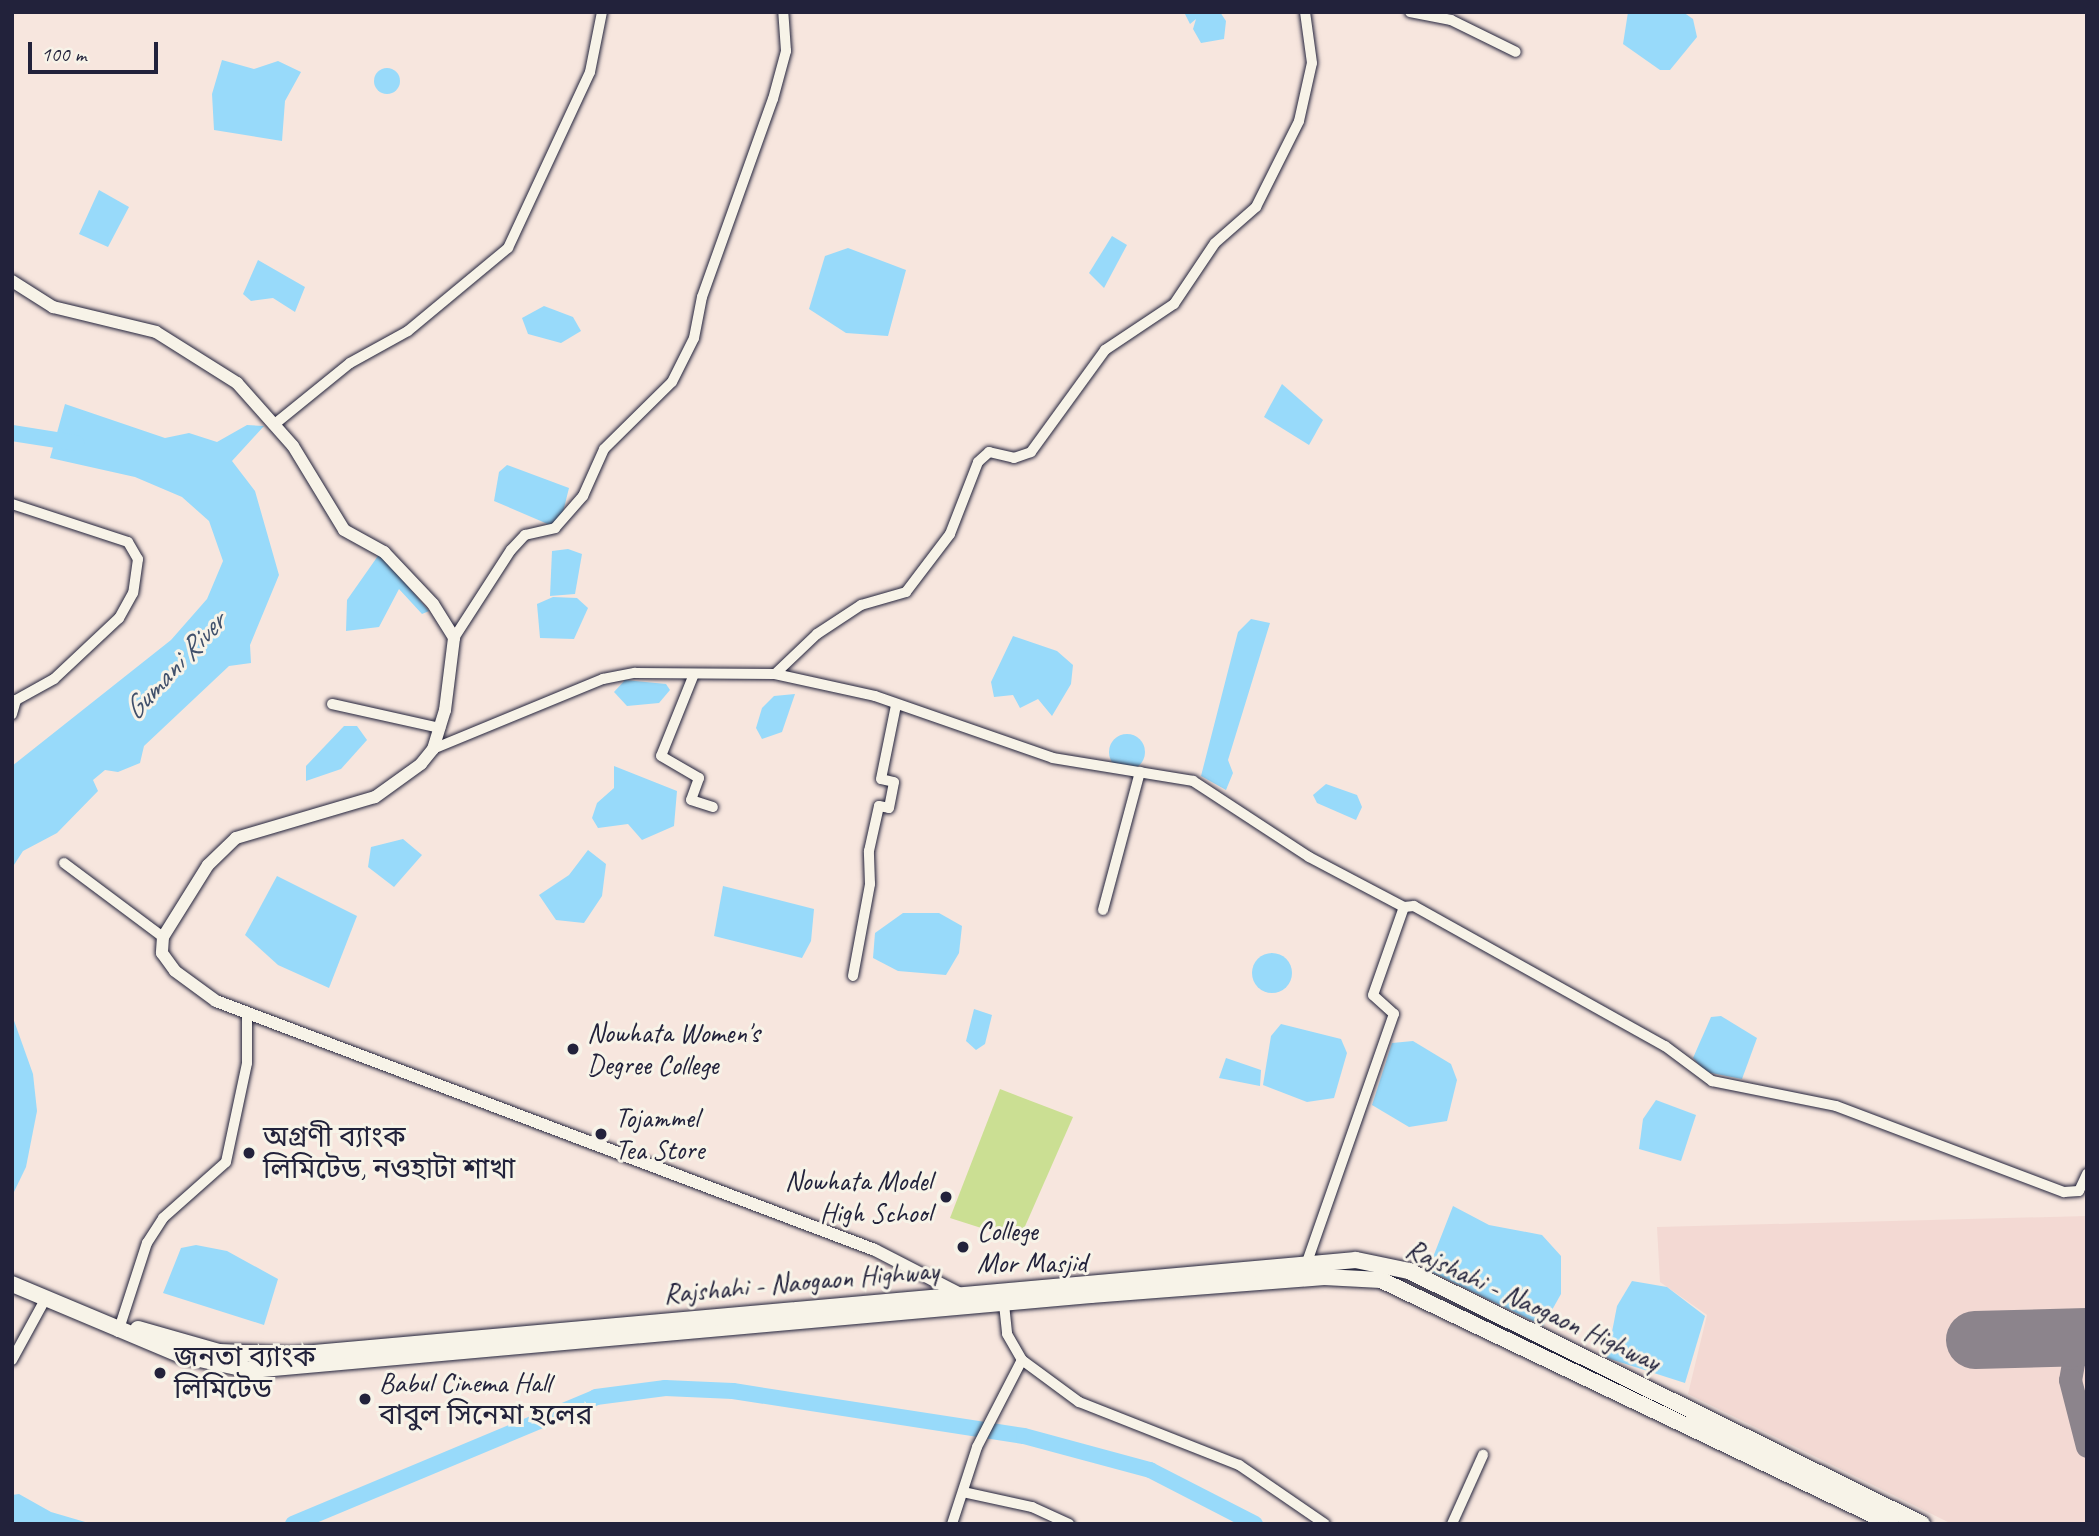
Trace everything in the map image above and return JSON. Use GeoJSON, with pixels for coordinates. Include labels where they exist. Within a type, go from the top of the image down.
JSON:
{"type":"FeatureCollection","features":[{"type":"Feature","properties":{"kind":"main road","name":"Rajshahi - Naogaon Highway"},"geometry":{"type":"LineString","coordinates":[[873,1309],[1004,1304],[1195,1280],[1307,1262],[1356,1260],[1409,1271],[1922,1524]]}},
{"type":"Feature","properties":{"kind":"main road","name":"Rajshahi - Naogaon Highway"},"geometry":{"type":"LineString","coordinates":[[12,1284],[181,1355],[251,1370],[873,1309],[965,1296],[1195,1280],[1345,1277],[1404,1287],[1892,1524]]}},
{"type":"Feature","properties":{"kind":"street"},"geometry":{"type":"LineString","coordinates":[[276,424],[350,363],[408,331],[508,248],[590,72],[602,12]]}},
{"type":"Feature","properties":{"kind":"street"},"geometry":{"type":"LineString","coordinates":[[433,749],[440,728],[454,638],[511,550],[525,535],[555,528],[583,496],[604,449],[672,382],[694,338],[702,297],[773,99],[786,51],[783,12]]}},
{"type":"Feature","properties":{"kind":"street"},"geometry":{"type":"LineString","coordinates":[[775,674],[817,634],[861,605],[906,592],[950,534],[978,462],[989,452],[1014,458],[1031,452],[1105,350],[1174,304],[1215,243],[1256,207],[1299,121],[1311,64],[1305,12]]}},
{"type":"Feature","properties":{"kind":"street"},"geometry":{"type":"LineString","coordinates":[[1410,12],[1451,20],[1516,52]]}},
{"type":"Feature","properties":{"kind":"street"},"geometry":{"type":"LineString","coordinates":[[12,281],[53,307],[168,339],[237,383],[276,424],[328,512],[344,530],[384,552],[433,604],[454,638]]}},
{"type":"Feature","properties":{"kind":"street"},"geometry":{"type":"LineString","coordinates":[[12,504],[128,542],[138,559],[133,593],[119,618],[54,679],[16,700],[12,714]]}},
{"type":"Feature","properties":{"kind":"street"},"geometry":{"type":"LineString","coordinates":[[694,674],[661,756],[699,778],[691,800],[713,807]]}},
{"type":"Feature","properties":{"kind":"street"},"geometry":{"type":"LineString","coordinates":[[965,1296],[874,1250],[216,1001],[175,971],[162,953],[163,937],[208,865],[236,838],[375,797],[433,749],[603,679],[694,674],[775,674],[897,705],[1053,758],[1140,772],[1208,787],[1309,857],[1404,907],[1414,906],[1665,1046],[1712,1081],[1836,1106],[2064,1192],[2078,1191],[2087,1174]]}},
{"type":"Feature","properties":{"kind":"street"},"geometry":{"type":"LineString","coordinates":[[332,704],[440,728]]}},
{"type":"Feature","properties":{"kind":"street"},"geometry":{"type":"LineString","coordinates":[[853,976],[870,884],[869,851],[879,806],[889,808],[894,782],[881,779],[897,705]]}},
{"type":"Feature","properties":{"kind":"street"},"geometry":{"type":"LineString","coordinates":[[1103,910],[1140,772]]}},
{"type":"Feature","properties":{"kind":"street"},"geometry":{"type":"LineString","coordinates":[[64,863],[163,937]]}},
{"type":"Feature","properties":{"kind":"street"},"geometry":{"type":"LineString","coordinates":[[1307,1262],[1394,1014],[1373,995],[1404,907]]}},
{"type":"Feature","properties":{"kind":"street"},"geometry":{"type":"LineString","coordinates":[[119,1328],[152,1235],[226,1161],[247,1063],[247,1013]]}},
{"type":"Feature","properties":{"kind":"street"},"geometry":{"type":"LineString","coordinates":[[12,1360],[46,1298]]}},
{"type":"Feature","properties":{"kind":"street"},"geometry":{"type":"LineString","coordinates":[[1004,1304],[1007,1334],[1022,1360],[1079,1402],[1239,1465],[1325,1524]]}},
{"type":"Feature","properties":{"kind":"street"},"geometry":{"type":"LineString","coordinates":[[952,1524],[977,1447],[1022,1360]]}},
{"type":"Feature","properties":{"kind":"street"},"geometry":{"type":"LineString","coordinates":[[1452,1524],[1483,1455]]}},
{"type":"Feature","properties":{"kind":"street"},"geometry":{"type":"LineString","coordinates":[[963,1492],[1032,1507],[1069,1524]]}},
{"type":"Feature","properties":{"kind":"shaded area"},"geometry":{"type":"Polygon","coordinates":[[[2087,1216],[2087,1524],[1952,1524],[1688,1394],[1707,1315],[1660,1282],[1657,1227],[2087,1216]]]}},
{"type":"Feature","properties":{"kind":"green space"},"geometry":{"type":"Polygon","coordinates":[[[1000,1089],[1073,1117],[1019,1240],[950,1218],[1000,1089]]]}},
{"type":"Feature","properties":{"kind":"water"},"geometry":{"type":"Polygon","coordinates":[[[1184,12],[1220,12],[1226,21],[1224,39],[1201,43],[1193,29],[1196,19],[1190,24],[1184,12]]]}},
{"type":"Feature","properties":{"kind":"water"},"geometry":{"type":"Polygon","coordinates":[[[1628,12],[1683,12],[1693,19],[1697,37],[1670,70],[1660,70],[1623,44],[1628,12]]]}},
{"type":"Feature","properties":{"kind":"water"},"geometry":{"type":"Polygon","coordinates":[[[222,60],[254,69],[278,61],[301,72],[285,101],[282,141],[214,130],[212,94],[222,60]]]}},
{"type":"Feature","properties":{"kind":"water"},"geometry":{"type":"Polygon","coordinates":[[[387,68],[396,72],[400,81],[396,90],[387,94],[378,90],[374,81],[378,72],[387,68]]]}},
{"type":"Feature","properties":{"kind":"water"},"geometry":{"type":"Polygon","coordinates":[[[99,190],[129,207],[108,247],[79,234],[99,190]]]}},
{"type":"Feature","properties":{"kind":"water"},"geometry":{"type":"Polygon","coordinates":[[[1112,236],[1127,245],[1104,288],[1089,273],[1112,236]]]}},
{"type":"Feature","properties":{"kind":"water"},"geometry":{"type":"Polygon","coordinates":[[[848,248],[906,270],[888,336],[846,333],[809,309],[825,256],[848,248]]]}},
{"type":"Feature","properties":{"kind":"water"},"geometry":{"type":"Polygon","coordinates":[[[258,260],[305,287],[295,312],[273,298],[251,301],[243,294],[258,260]]]}},
{"type":"Feature","properties":{"kind":"water"},"geometry":{"type":"Polygon","coordinates":[[[544,306],[573,317],[581,331],[561,343],[528,334],[522,318],[544,306]]]}},
{"type":"Feature","properties":{"kind":"water"},"geometry":{"type":"Polygon","coordinates":[[[1282,384],[1323,420],[1309,445],[1264,417],[1282,384]]]}},
{"type":"Feature","properties":{"kind":"water"},"geometry":{"type":"Polygon","coordinates":[[[65,404],[165,438],[189,433],[217,442],[247,425],[264,426],[232,461],[255,491],[279,575],[250,645],[251,663],[229,666],[144,746],[140,763],[118,772],[105,770],[93,780],[98,791],[57,833],[23,851],[12,868],[12,766],[171,640],[207,599],[223,561],[209,521],[182,497],[135,477],[50,458],[65,404]]]}},
{"type":"Feature","properties":{"kind":"water"},"geometry":{"type":"Polygon","coordinates":[[[507,465],[569,488],[561,520],[550,525],[494,501],[499,472],[507,465]]]}},
{"type":"Feature","properties":{"kind":"water"},"geometry":{"type":"Polygon","coordinates":[[[568,549],[582,554],[575,594],[550,596],[552,551],[568,549]]]}},
{"type":"Feature","properties":{"kind":"water"},"geometry":{"type":"Polygon","coordinates":[[[380,553],[429,611],[422,614],[399,589],[379,627],[346,631],[347,600],[380,553]]]}},
{"type":"Feature","properties":{"kind":"water"},"geometry":{"type":"Polygon","coordinates":[[[553,597],[577,598],[588,608],[574,639],[540,638],[537,604],[553,597]]]}},
{"type":"Feature","properties":{"kind":"water"},"geometry":{"type":"Polygon","coordinates":[[[1251,619],[1270,623],[1228,760],[1233,773],[1226,790],[1201,776],[1238,632],[1251,619]]]}},
{"type":"Feature","properties":{"kind":"water"},"geometry":{"type":"Polygon","coordinates":[[[1013,636],[1057,651],[1073,665],[1071,684],[1052,716],[1038,699],[1020,708],[1013,695],[994,697],[991,682],[1013,636]]]}},
{"type":"Feature","properties":{"kind":"water"},"geometry":{"type":"Polygon","coordinates":[[[625,680],[666,684],[670,690],[659,703],[627,706],[614,692],[625,680]]]}},
{"type":"Feature","properties":{"kind":"water"},"geometry":{"type":"Polygon","coordinates":[[[795,694],[782,732],[762,739],[756,728],[762,708],[774,696],[795,694]]]}},
{"type":"Feature","properties":{"kind":"water"},"geometry":{"type":"Polygon","coordinates":[[[344,726],[357,726],[367,740],[341,769],[306,781],[306,766],[344,726]]]}},
{"type":"Feature","properties":{"kind":"water"},"geometry":{"type":"Polygon","coordinates":[[[1127,734],[1140,739],[1145,752],[1140,765],[1127,770],[1114,765],[1109,752],[1114,739],[1127,734]]]}},
{"type":"Feature","properties":{"kind":"water"},"geometry":{"type":"Polygon","coordinates":[[[614,766],[677,791],[674,826],[642,840],[628,824],[598,828],[592,818],[597,803],[614,788],[614,766]]]}},
{"type":"Feature","properties":{"kind":"water"},"geometry":{"type":"Polygon","coordinates":[[[1326,784],[1357,795],[1362,807],[1356,820],[1317,803],[1313,795],[1326,784]]]}},
{"type":"Feature","properties":{"kind":"water"},"geometry":{"type":"Polygon","coordinates":[[[403,839],[422,855],[394,887],[368,867],[371,847],[403,839]]]}},
{"type":"Feature","properties":{"kind":"water"},"geometry":{"type":"Polygon","coordinates":[[[588,850],[606,864],[602,896],[584,923],[556,920],[539,895],[569,875],[588,850]]]}},
{"type":"Feature","properties":{"kind":"water"},"geometry":{"type":"Polygon","coordinates":[[[277,876],[357,916],[329,988],[278,965],[245,935],[277,876]]]}},
{"type":"Feature","properties":{"kind":"water"},"geometry":{"type":"Polygon","coordinates":[[[723,886],[814,909],[811,941],[802,958],[714,936],[723,886]]]}},
{"type":"Feature","properties":{"kind":"water"},"geometry":{"type":"Polygon","coordinates":[[[903,913],[939,913],[962,926],[959,953],[946,975],[898,971],[873,958],[875,933],[903,913]]]}},
{"type":"Feature","properties":{"kind":"water"},"geometry":{"type":"Polygon","coordinates":[[[1272,953],[1280,954],[1286,959],[1291,965],[1291,981],[1286,987],[1280,992],[1272,993],[1264,992],[1258,987],[1253,981],[1252,973],[1253,965],[1258,959],[1264,954],[1272,953]]]}},
{"type":"Feature","properties":{"kind":"water"},"geometry":{"type":"Polygon","coordinates":[[[974,1009],[992,1015],[985,1044],[976,1050],[966,1041],[974,1009]]]}},
{"type":"Feature","properties":{"kind":"water"},"geometry":{"type":"Polygon","coordinates":[[[12,1015],[33,1074],[37,1111],[26,1167],[12,1196],[12,1015]]]}},
{"type":"Feature","properties":{"kind":"water"},"geometry":{"type":"Polygon","coordinates":[[[1721,1016],[1757,1038],[1742,1079],[1706,1072],[1693,1058],[1711,1017],[1721,1016]]]}},
{"type":"Feature","properties":{"kind":"water"},"geometry":{"type":"Polygon","coordinates":[[[1281,1024],[1341,1039],[1347,1053],[1334,1098],[1307,1102],[1263,1085],[1271,1036],[1281,1024]]]}},
{"type":"Feature","properties":{"kind":"water"},"geometry":{"type":"Polygon","coordinates":[[[1413,1041],[1451,1064],[1457,1080],[1447,1121],[1409,1127],[1372,1105],[1392,1043],[1413,1041]]]}},
{"type":"Feature","properties":{"kind":"water"},"geometry":{"type":"Polygon","coordinates":[[[1226,1058],[1261,1070],[1260,1086],[1219,1078],[1226,1058]]]}},
{"type":"Feature","properties":{"kind":"water"},"geometry":{"type":"Polygon","coordinates":[[[1656,1100],[1696,1115],[1681,1161],[1639,1149],[1643,1119],[1656,1100]]]}},
{"type":"Feature","properties":{"kind":"water"},"geometry":{"type":"Polygon","coordinates":[[[1453,1206],[1489,1225],[1542,1235],[1561,1256],[1561,1294],[1543,1326],[1428,1270],[1453,1206]]]}},
{"type":"Feature","properties":{"kind":"water"},"geometry":{"type":"Polygon","coordinates":[[[196,1245],[227,1251],[278,1279],[264,1325],[163,1293],[181,1248],[196,1245]]]}},
{"type":"Feature","properties":{"kind":"water"},"geometry":{"type":"Polygon","coordinates":[[[1632,1281],[1667,1287],[1705,1316],[1685,1383],[1607,1358],[1617,1306],[1632,1281]]]}},
{"type":"Feature","properties":{"kind":"water"},"geometry":{"type":"Polygon","coordinates":[[[19,1494],[51,1512],[92,1524],[12,1524],[12,1495],[19,1494]]]}},
{"type":"Feature","properties":{"kind":"waterway","name":"Gumani River"},"geometry":{"type":"LineString","coordinates":[[12,433],[76,443]]}},
{"type":"Feature","properties":{"kind":"waterway"},"geometry":{"type":"LineString","coordinates":[[293,1524],[596,1397],[665,1388],[733,1391],[1024,1436],[1150,1470],[1255,1524]]}},
{"type":"Feature","properties":{"kind":"taxiway"},"geometry":{"type":"LineString","coordinates":[[2086,1337],[2075,1352],[2070,1380],[2087,1446]]}},
{"type":"Feature","properties":{"kind":"runway"},"geometry":{"type":"LineString","coordinates":[[1975,1340],[2087,1337]]}},
{"type":"Feature","properties":{"kind":"place","name":"Nowhata Women's Degree College"},"geometry":{"type":"Point","coordinates":[573,1049]}},
{"type":"Feature","properties":{"kind":"place","name":"Tojammel Tea Store"},"geometry":{"type":"Point","coordinates":[601,1134]}},
{"type":"Feature","properties":{"kind":"place","name":"অগ্রণী ব্যাংক লিমিটেড, নওহাটা শাখা"},"geometry":{"type":"Point","coordinates":[249,1153]}},
{"type":"Feature","properties":{"kind":"place","name":"Nowhata Model High School"},"geometry":{"type":"Point","coordinates":[946,1197]}},
{"type":"Feature","properties":{"kind":"place","name":"College Mor Masjid"},"geometry":{"type":"Point","coordinates":[963,1247]}},
{"type":"Feature","properties":{"kind":"place","name":"জনতা ব্যাংক লিমিটেড"},"geometry":{"type":"Point","coordinates":[160,1373]}},
{"type":"Feature","properties":{"kind":"place","name":"Babul Cinema Hall বাবুল সিনেমা হলের"},"geometry":{"type":"Point","coordinates":[365,1399]}}]}
